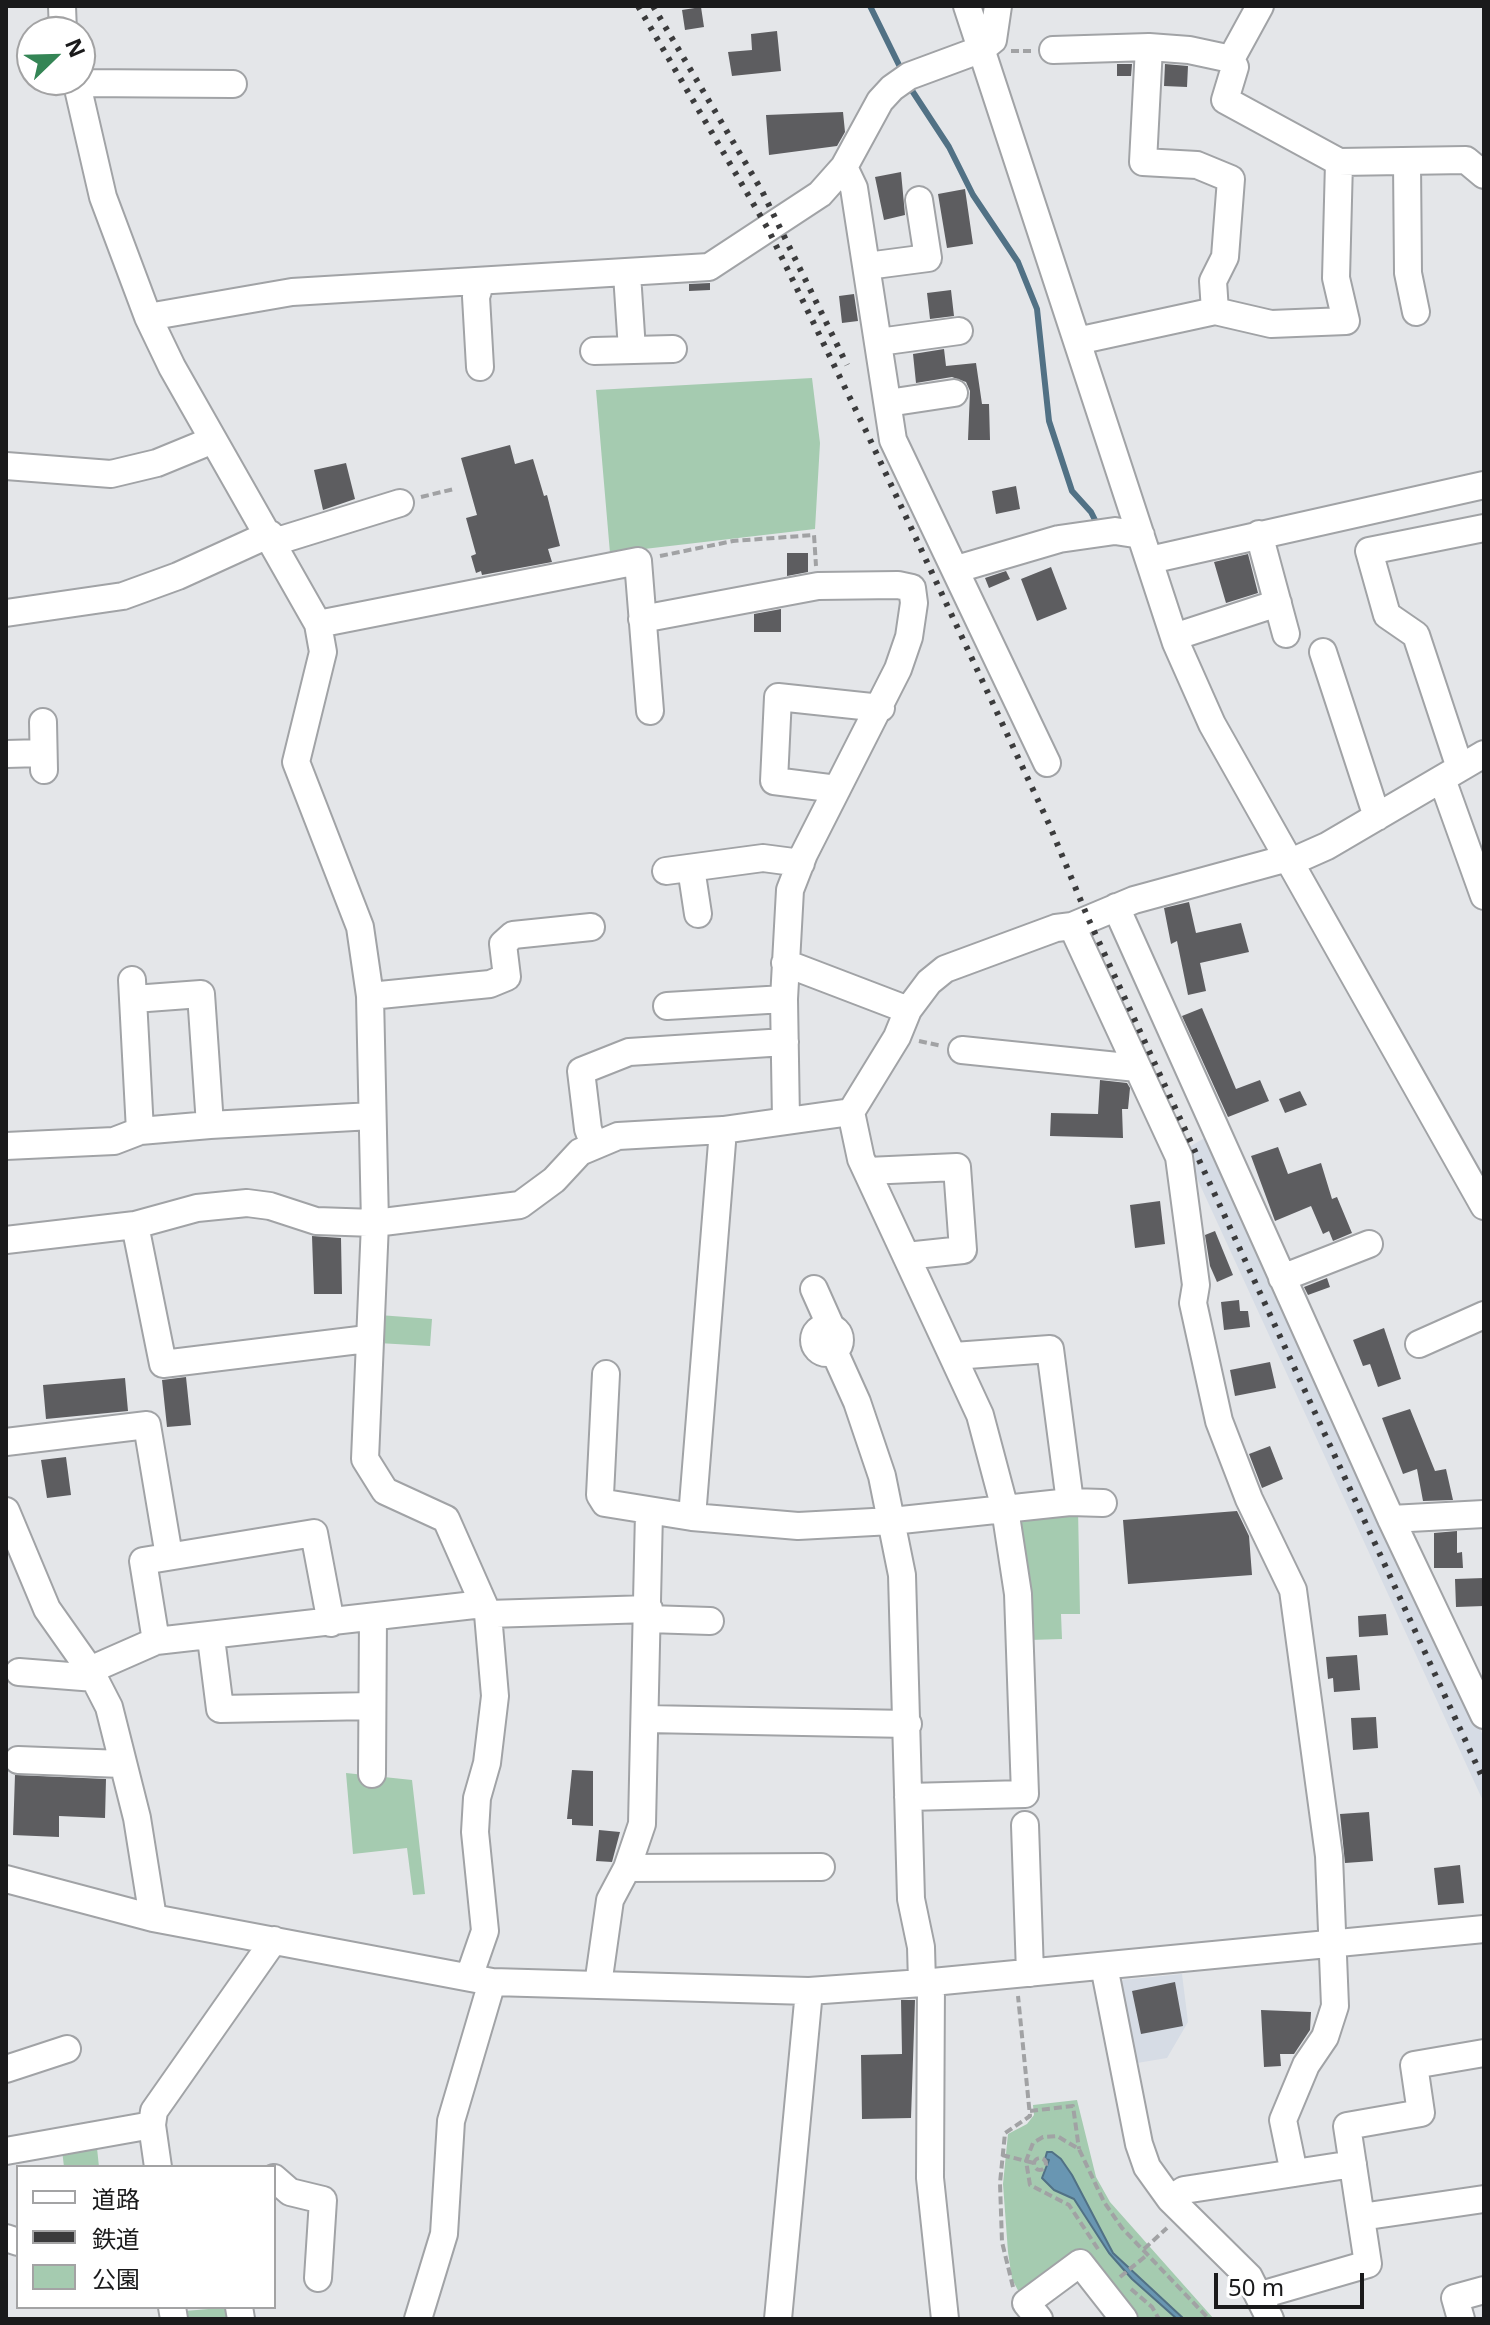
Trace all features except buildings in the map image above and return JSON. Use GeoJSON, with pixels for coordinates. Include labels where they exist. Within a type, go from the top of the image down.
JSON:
{"type":"FeatureCollection","features":[{"type":"Feature","properties":{"kind":"street"},"geometry":{"type":"LineString","coordinates":[[967,6],[1174,637],[1212,724],[1484,1206]]}},
{"type":"Feature","properties":{"kind":"street"},"geometry":{"type":"LineString","coordinates":[[148,317],[292,292],[709,267],[820,194],[844,167],[880,101],[892,88],[909,76],[982,49],[993,40],[998,6]]}},
{"type":"Feature","properties":{"kind":"street"},"geometry":{"type":"LineString","coordinates":[[1231,59],[1260,6]]}},
{"type":"Feature","properties":{"kind":"street"},"geometry":{"type":"LineString","coordinates":[[1053,50],[1149,47],[1189,50],[1231,59]]}},
{"type":"Feature","properties":{"kind":"street"},"geometry":{"type":"LineString","coordinates":[[1149,47],[1143,162],[1197,165],[1231,179],[1225,257],[1213,281],[1215,311]]}},
{"type":"Feature","properties":{"kind":"street"},"geometry":{"type":"LineString","coordinates":[[1231,59],[1235,67],[1225,100],[1339,162],[1466,160],[1484,175]]}},
{"type":"Feature","properties":{"kind":"street"},"geometry":{"type":"LineString","coordinates":[[96,81],[233,84]]}},
{"type":"Feature","properties":{"kind":"street"},"geometry":{"type":"LineString","coordinates":[[80,96],[103,197],[148,317],[213,440],[272,538],[318,624],[323,652],[296,762],[360,927],[370,996],[375,1223],[365,1459],[385,1491],[446,1519],[485,1609],[495,1696],[487,1763],[477,1798],[475,1832],[485,1931],[480,1980],[451,2121],[444,2234],[418,2319]]}},
{"type":"Feature","properties":{"kind":"street"},"geometry":{"type":"LineString","coordinates":[[1077,341],[1215,311],[1271,324],[1346,321],[1336,278],[1339,162]]}},
{"type":"Feature","properties":{"kind":"street"},"geometry":{"type":"LineString","coordinates":[[1407,163],[1408,273],[1416,312]]}},
{"type":"Feature","properties":{"kind":"street"},"geometry":{"type":"LineString","coordinates":[[844,167],[854,188],[893,440],[1047,763]]}},
{"type":"Feature","properties":{"kind":"street"},"geometry":{"type":"LineString","coordinates":[[867,266],[928,258],[919,200]]}},
{"type":"Feature","properties":{"kind":"street"},"geometry":{"type":"LineString","coordinates":[[627,274],[632,350]]}},
{"type":"Feature","properties":{"kind":"street"},"geometry":{"type":"LineString","coordinates":[[480,367],[476,297],[481,281]]}},
{"type":"Feature","properties":{"kind":"street"},"geometry":{"type":"LineString","coordinates":[[879,342],[959,331]]}},
{"type":"Feature","properties":{"kind":"street"},"geometry":{"type":"LineString","coordinates":[[594,351],[673,349]]}},
{"type":"Feature","properties":{"kind":"street"},"geometry":{"type":"LineString","coordinates":[[888,403],[954,393]]}},
{"type":"Feature","properties":{"kind":"street"},"geometry":{"type":"LineString","coordinates":[[6,466],[111,474],[157,463],[213,440]]}},
{"type":"Feature","properties":{"kind":"street"},"geometry":{"type":"LineString","coordinates":[[1150,560],[1484,485]]}},
{"type":"Feature","properties":{"kind":"street"},"geometry":{"type":"LineString","coordinates":[[6,613],[123,596],[272,538],[400,503]]}},
{"type":"Feature","properties":{"kind":"street"},"geometry":{"type":"LineString","coordinates":[[1484,528],[1369,551],[1387,615],[1416,635],[1484,896]]}},
{"type":"Feature","properties":{"kind":"street"},"geometry":{"type":"LineString","coordinates":[[957,569],[1059,539],[1115,531],[1141,535]]}},
{"type":"Feature","properties":{"kind":"street"},"geometry":{"type":"LineString","coordinates":[[1259,534],[1286,634]]}},
{"type":"Feature","properties":{"kind":"street"},"geometry":{"type":"LineString","coordinates":[[318,624],[638,561],[650,711]]}},
{"type":"Feature","properties":{"kind":"street"},"geometry":{"type":"LineString","coordinates":[[642,619],[818,586],[898,585],[912,588],[914,603],[909,637],[881,708],[801,863],[789,900],[784,999],[786,1120]]}},
{"type":"Feature","properties":{"kind":"street"},"geometry":{"type":"LineString","coordinates":[[1174,637],[1278,603]]}},
{"type":"Feature","properties":{"kind":"street"},"geometry":{"type":"LineString","coordinates":[[1323,652],[1377,817]]}},
{"type":"Feature","properties":{"kind":"street"},"geometry":{"type":"LineString","coordinates":[[837,789],[774,781],[778,697],[881,708]]}},
{"type":"Feature","properties":{"kind":"street"},"geometry":{"type":"LineString","coordinates":[[6,754],[44,762],[43,722]]}},
{"type":"Feature","properties":{"kind":"street"},"geometry":{"type":"LineString","coordinates":[[908,1797],[1025,1794],[1019,1608],[1005,1509],[980,1415],[867,1171],[851,1112],[897,1037],[908,1010],[929,982],[945,969],[1056,928],[1072,926],[1116,907],[1290,860],[1377,817],[1484,754]]}},
{"type":"Feature","properties":{"kind":"street"},"geometry":{"type":"LineString","coordinates":[[698,914],[678,870],[763,858],[801,863]]}},
{"type":"Feature","properties":{"kind":"street"},"geometry":{"type":"LineString","coordinates":[[1116,907],[1391,1519],[1484,1715]]}},
{"type":"Feature","properties":{"kind":"street"},"geometry":{"type":"LineString","coordinates":[[1072,926],[1179,1157],[1196,1285],[1193,1303],[1219,1421],[1249,1499],[1293,1590],[1329,1856],[1335,2006],[1325,2037],[1306,2065],[1283,2120],[1294,2173]]}},
{"type":"Feature","properties":{"kind":"street"},"geometry":{"type":"LineString","coordinates":[[370,996],[490,984],[507,977],[503,944],[513,935],[591,927]]}},
{"type":"Feature","properties":{"kind":"street"},"geometry":{"type":"LineString","coordinates":[[785,963],[908,1010]]}},
{"type":"Feature","properties":{"kind":"street"},"geometry":{"type":"LineString","coordinates":[[140,1131],[133,990],[201,994],[210,1125]]}},
{"type":"Feature","properties":{"kind":"street"},"geometry":{"type":"LineString","coordinates":[[667,1006],[784,999]]}},
{"type":"Feature","properties":{"kind":"street"},"geometry":{"type":"LineString","coordinates":[[594,1145],[576,1073],[629,1052],[785,1042]]}},
{"type":"Feature","properties":{"kind":"street"},"geometry":{"type":"LineString","coordinates":[[962,1050],[1137,1068]]}},
{"type":"Feature","properties":{"kind":"street"},"geometry":{"type":"LineString","coordinates":[[6,1240],[135,1225],[197,1208],[247,1203],[270,1206],[316,1221],[375,1223],[520,1205],[554,1180],[580,1152],[634,1133],[723,1130],[851,1112]]}},
{"type":"Feature","properties":{"kind":"street"},"geometry":{"type":"LineString","coordinates":[[6,1146],[114,1141],[140,1131],[210,1125],[372,1116]]}},
{"type":"Feature","properties":{"kind":"street"},"geometry":{"type":"LineString","coordinates":[[692,1517],[723,1130]]}},
{"type":"Feature","properties":{"kind":"street"},"geometry":{"type":"LineString","coordinates":[[867,1171],[957,1167],[963,1250],[906,1256]]}},
{"type":"Feature","properties":{"kind":"street"},"geometry":{"type":"LineString","coordinates":[[135,1225],[163,1364],[359,1340]]}},
{"type":"Feature","properties":{"kind":"street"},"geometry":{"type":"LineString","coordinates":[[1282,1278],[1369,1244]]}},
{"type":"Feature","properties":{"kind":"street"},"geometry":{"type":"LineString","coordinates":[[814,1289],[866,1426],[892,1521],[902,1575],[911,1899],[926,1983],[930,2178],[945,2319]]}},
{"type":"Feature","properties":{"kind":"street"},"geometry":{"type":"LineString","coordinates":[[1419,1344],[1484,1315]]}},
{"type":"Feature","properties":{"kind":"street"},"geometry":{"type":"LineString","coordinates":[[954,1356],[1050,1349],[1070,1502]]}},
{"type":"Feature","properties":{"kind":"street"},"geometry":{"type":"LineString","coordinates":[[606,1374],[600,1495],[605,1503],[649,1512],[798,1526],[892,1521],[1070,1502],[1103,1503]]}},
{"type":"Feature","properties":{"kind":"street"},"geometry":{"type":"LineString","coordinates":[[6,1442],[147,1425],[169,1556]]}},
{"type":"Feature","properties":{"kind":"street"},"geometry":{"type":"LineString","coordinates":[[6,1511],[14,1552],[47,1609],[92,1674],[109,1707],[137,1818],[153,1918]]}},
{"type":"Feature","properties":{"kind":"street"},"geometry":{"type":"LineString","coordinates":[[598,1985],[610,1900],[627,1868],[642,1824],[649,1512]]}},
{"type":"Feature","properties":{"kind":"street"},"geometry":{"type":"LineString","coordinates":[[1391,1519],[1484,1514]]}},
{"type":"Feature","properties":{"kind":"street"},"geometry":{"type":"LineString","coordinates":[[156,1641],[143,1561],[314,1533],[331,1623]]}},
{"type":"Feature","properties":{"kind":"street"},"geometry":{"type":"LineString","coordinates":[[19,1672],[92,1674],[156,1641],[211,1638],[373,1617],[485,1609],[648,1614],[710,1621]]}},
{"type":"Feature","properties":{"kind":"street"},"geometry":{"type":"LineString","coordinates":[[372,1774],[373,1617]]}},
{"type":"Feature","properties":{"kind":"street"},"geometry":{"type":"LineString","coordinates":[[211,1638],[220,1709],[372,1706]]}},
{"type":"Feature","properties":{"kind":"street"},"geometry":{"type":"LineString","coordinates":[[646,1719],[908,1724]]}},
{"type":"Feature","properties":{"kind":"street"},"geometry":{"type":"LineString","coordinates":[[18,1760],[122,1764]]}},
{"type":"Feature","properties":{"kind":"street"},"geometry":{"type":"LineString","coordinates":[[1023,1974],[1025,1825]]}},
{"type":"Feature","properties":{"kind":"street"},"geometry":{"type":"LineString","coordinates":[[627,1868],[821,1867]]}},
{"type":"Feature","properties":{"kind":"street"},"geometry":{"type":"LineString","coordinates":[[6,1879],[153,1918],[480,1980],[598,1985],[809,1991],[926,1983],[1484,1929]]}},
{"type":"Feature","properties":{"kind":"street"},"geometry":{"type":"LineString","coordinates":[[158,2165],[152,2125],[160,2101],[274,1940]]}},
{"type":"Feature","properties":{"kind":"street"},"geometry":{"type":"LineString","coordinates":[[1104,1966],[1139,2144],[1147,2167],[1173,2209],[1249,2277],[1266,2307],[1368,2264],[1347,2126],[1421,2113],[1414,2065],[1484,2053]]}},
{"type":"Feature","properties":{"kind":"street"},"geometry":{"type":"LineString","coordinates":[[778,2319],[809,1991]]}},
{"type":"Feature","properties":{"kind":"street"},"geometry":{"type":"LineString","coordinates":[[6,2069],[67,2049]]}},
{"type":"Feature","properties":{"kind":"street"},"geometry":{"type":"LineString","coordinates":[[6,2151],[152,2125]]}},
{"type":"Feature","properties":{"kind":"street"},"geometry":{"type":"LineString","coordinates":[[1173,2209],[1184,2190],[1353,2164]]}},
{"type":"Feature","properties":{"kind":"street"},"geometry":{"type":"LineString","coordinates":[[276,2180],[290,2192],[323,2200],[318,2278]]}},
{"type":"Feature","properties":{"kind":"street"},"geometry":{"type":"LineString","coordinates":[[1361,2217],[1484,2199]]}},
{"type":"Feature","properties":{"kind":"street"},"geometry":{"type":"LineString","coordinates":[[1033,2311],[1080,2263],[1124,2319]]}},
{"type":"Feature","properties":{"kind":"street"},"geometry":{"type":"LineString","coordinates":[[1461,2319],[1455,2298],[1484,2290]]}},
{"type":"Feature","properties":{"kind":"path"},"geometry":{"type":"LineString","coordinates":[[982,49],[1053,50]]}},
{"type":"Feature","properties":{"kind":"path"},"geometry":{"type":"LineString","coordinates":[[400,503],[454,489]]}},
{"type":"Feature","properties":{"kind":"path"},"geometry":{"type":"LineString","coordinates":[[638,561],[733,541],[814,535],[818,586]]}},
{"type":"Feature","properties":{"kind":"path"},"geometry":{"type":"LineString","coordinates":[[897,1037],[962,1050]]}},
{"type":"Feature","properties":{"kind":"path"},"geometry":{"type":"LineString","coordinates":[[1023,1974],[1030,2111],[1025,2122],[1005,2133],[1002,2242],[1008,2277],[1019,2301],[1033,2311]]}},
{"type":"Feature","properties":{"kind":"path"},"geometry":{"type":"LineString","coordinates":[[1030,2111],[1073,2106],[1079,2149],[1104,2202],[1147,2255],[1209,2319]]}},
{"type":"Feature","properties":{"kind":"path"},"geometry":{"type":"LineString","coordinates":[[1079,2149],[1065,2139],[1049,2135],[1033,2143],[1026,2161],[1030,2185],[1069,2205],[1101,2252]]}},
{"type":"Feature","properties":{"kind":"path"},"geometry":{"type":"LineString","coordinates":[[1002,2155],[1034,2163]]}},
{"type":"Feature","properties":{"kind":"path"},"geometry":{"type":"LineString","coordinates":[[1035,2157],[1044,2160],[1041,2170],[1033,2167],[1034,2163],[1035,2157]]}},
{"type":"Feature","properties":{"kind":"path"},"geometry":{"type":"LineString","coordinates":[[1143,2250],[1173,2209]]}},
{"type":"Feature","properties":{"kind":"path"},"geometry":{"type":"LineString","coordinates":[[1124,2274],[1147,2255]]}},
{"type":"Feature","properties":{"kind":"path"},"geometry":{"type":"LineString","coordinates":[[1113,2272],[1152,2307],[1159,2319]]}},
{"type":"Feature","properties":{"kind":"shaded area"},"geometry":{"type":"Polygon","coordinates":[[[1208,1136],[1484,1738],[1484,1803],[1184,1150],[1208,1136]]]}},
{"type":"Feature","properties":{"kind":"shaded area"},"geometry":{"type":"Polygon","coordinates":[[[1182,1974],[1188,2022],[1167,2058],[1131,2064],[1118,1987],[1123,1980],[1182,1974]]]}},
{"type":"Feature","properties":{"kind":"green space"},"geometry":{"type":"Polygon","coordinates":[[[812,378],[820,443],[815,529],[610,553],[596,390],[812,378]]]}},
{"type":"Feature","properties":{"kind":"green space"},"geometry":{"type":"Polygon","coordinates":[[[379,1315],[432,1319],[430,1346],[378,1343],[379,1315]]]}},
{"type":"Feature","properties":{"kind":"green space"},"geometry":{"type":"Polygon","coordinates":[[[1078,1508],[1080,1614],[1061,1614],[1062,1639],[1030,1640],[1016,1521],[1078,1508]]]}},
{"type":"Feature","properties":{"kind":"green space"},"geometry":{"type":"Polygon","coordinates":[[[346,1773],[412,1780],[425,1894],[413,1895],[407,1848],[353,1854],[346,1773]]]}},
{"type":"Feature","properties":{"kind":"green space"},"geometry":{"type":"Polygon","coordinates":[[[1077,2100],[1096,2177],[1110,2202],[1214,2319],[1135,2319],[1082,2251],[1022,2298],[1012,2279],[1008,2252],[1003,2184],[1008,2134],[1027,2124],[1034,2115],[1033,2105],[1077,2100]]]}},
{"type":"Feature","properties":{"kind":"green space"},"geometry":{"type":"Polygon","coordinates":[[[97,2148],[99,2165],[64,2165],[62,2150],[97,2148]]]}},
{"type":"Feature","properties":{"kind":"green space"},"geometry":{"type":"Polygon","coordinates":[[[232,2309],[233,2319],[185,2319],[185,2311],[232,2309]]]}},
{"type":"Feature","properties":{"kind":"water"},"geometry":{"type":"Polygon","coordinates":[[[1047,2152],[1061,2159],[1072,2175],[1113,2253],[1184,2319],[1177,2319],[1132,2279],[1109,2253],[1074,2199],[1054,2190],[1042,2178],[1049,2160],[1045,2159],[1047,2152]]]}},
{"type":"Feature","properties":{"kind":"waterway"},"geometry":{"type":"LineString","coordinates":[[870,6],[902,71]]}},
{"type":"Feature","properties":{"kind":"waterway"},"geometry":{"type":"LineString","coordinates":[[909,86],[949,147],[973,195],[1018,262],[1037,309],[1049,421],[1072,491],[1091,512],[1098,526]]}},
{"type":"Feature","properties":{"kind":"railway"},"geometry":{"type":"LineString","coordinates":[[638,6],[768,229],[866,431],[1049,824],[1088,918],[1484,1781]]}},
{"type":"Feature","properties":{"kind":"railway"},"geometry":{"type":"LineString","coordinates":[[653,6],[762,191],[847,365]]}}]}
